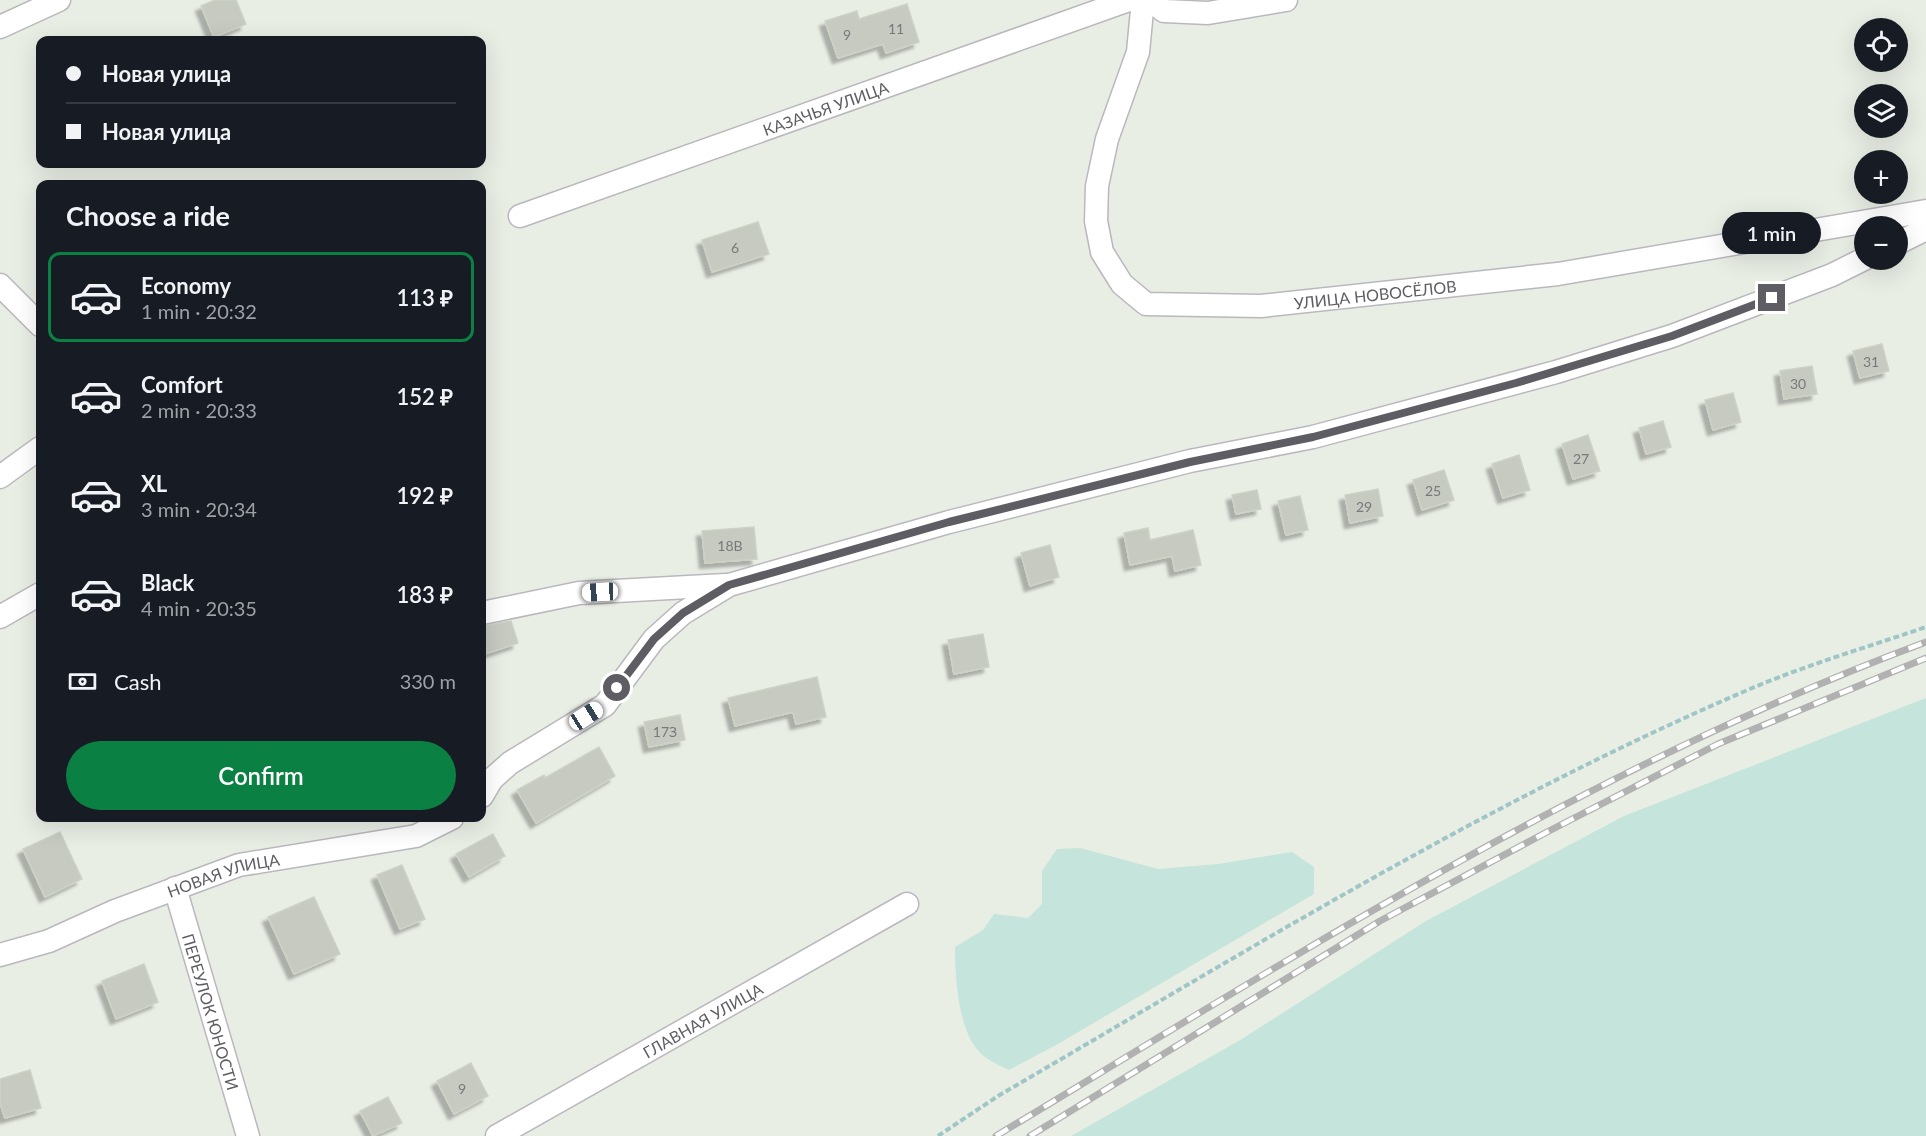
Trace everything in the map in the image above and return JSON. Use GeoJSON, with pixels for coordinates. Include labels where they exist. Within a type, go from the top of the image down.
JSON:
{"type":"FeatureCollection","features":[{"type":"Feature","properties":{"kind":"street"},"geometry":{"type":"LineString","coordinates":[[0,27],[59,0]]}},
{"type":"Feature","properties":{"kind":"street","name":"КАЗАЧЬЯ УЛИЦА"},"geometry":{"type":"LineString","coordinates":[[520,216],[1129,0]]}},
{"type":"Feature","properties":{"kind":"street","name":"УЛИЦА НОВОСЁЛОВ"},"geometry":{"type":"LineString","coordinates":[[1143,0],[1138,52],[1107,139],[1097,186],[1096,221],[1102,252],[1122,285],[1146,303],[1261,306],[1557,274],[1926,211]]}},
{"type":"Feature","properties":{"kind":"street"},"geometry":{"type":"LineString","coordinates":[[1150,0],[1164,11],[1208,13],[1276,1]]}},
{"type":"Feature","properties":{"kind":"street"},"geometry":{"type":"LineString","coordinates":[[1908,238],[1926,229]]}},
{"type":"Feature","properties":{"kind":"street"},"geometry":{"type":"LineString","coordinates":[[486,612],[579,593],[729,585],[949,522],[1190,462],[1313,437],[1556,372],[1682,332],[1832,275],[1854,264]]}},
{"type":"Feature","properties":{"kind":"street"},"geometry":{"type":"LineString","coordinates":[[0,285],[36,321]]}},
{"type":"Feature","properties":{"kind":"street"},"geometry":{"type":"LineString","coordinates":[[0,477],[36,451]]}},
{"type":"Feature","properties":{"kind":"street"},"geometry":{"type":"LineString","coordinates":[[486,789],[492,779],[510,763],[605,705],[654,639],[683,613],[729,585]]}},
{"type":"Feature","properties":{"kind":"street"},"geometry":{"type":"LineString","coordinates":[[0,617],[36,596]]}},
{"type":"Feature","properties":{"kind":"street","name":"НОВАЯ УЛИЦА"},"geometry":{"type":"LineString","coordinates":[[0,955],[49,941],[175,888],[239,865],[416,836],[444,822]]}},
{"type":"Feature","properties":{"kind":"street","name":"ПЕРЕУЛОК ЮНОСТИ"},"geometry":{"type":"LineString","coordinates":[[175,888],[248,1136]]}},
{"type":"Feature","properties":{"kind":"street","name":"ГЛАВНАЯ УЛИЦА"},"geometry":{"type":"LineString","coordinates":[[497,1136],[908,904]]}},
{"type":"Feature","properties":{"kind":"path"},"geometry":{"type":"LineString","coordinates":[[938,1136],[998,1095],[1414,854],[1608,753],[1746,691],[1926,627]]}},
{"type":"Feature","properties":{"kind":"shaded area"},"geometry":{"type":"Polygon","coordinates":[[[1926,698],[1926,1136],[1071,1136],[1242,1039],[1426,921],[1624,816],[1926,698]]]}},
{"type":"Feature","properties":{"kind":"shaded area"},"geometry":{"type":"Polygon","coordinates":[[[1080,848],[1158,869],[1218,864],[1292,852],[1314,867],[1314,894],[1056,1045],[1009,1070],[984,1056],[968,1035],[957,990],[955,947],[983,930],[994,914],[1028,918],[1042,904],[1042,871],[1057,849],[1080,848]]]}},
{"type":"Feature","properties":{"kind":"building"},"geometry":{"type":"Polygon","coordinates":[[[215,0],[236,0],[246,24],[214,36],[201,6],[215,0]]]}},
{"type":"Feature","properties":{"kind":"building"},"geometry":{"type":"Polygon","coordinates":[[[907,4],[919,42],[886,53],[883,44],[838,58],[825,21],[857,11],[859,19],[907,4]]]}},
{"type":"Feature","properties":{"kind":"building"},"geometry":{"type":"Polygon","coordinates":[[[758,222],[769,254],[712,272],[702,240],[758,222]]]}},
{"type":"Feature","properties":{"kind":"building"},"geometry":{"type":"Polygon","coordinates":[[[1882,344],[1889,371],[1860,378],[1853,351],[1882,344]]]}},
{"type":"Feature","properties":{"kind":"building"},"geometry":{"type":"Polygon","coordinates":[[[1812,366],[1817,394],[1784,399],[1780,371],[1812,366]]]}},
{"type":"Feature","properties":{"kind":"building"},"geometry":{"type":"Polygon","coordinates":[[[1733,393],[1741,422],[1713,430],[1705,400],[1733,393]]]}},
{"type":"Feature","properties":{"kind":"building"},"geometry":{"type":"Polygon","coordinates":[[[1663,421],[1671,447],[1646,454],[1639,428],[1663,421]]]}},
{"type":"Feature","properties":{"kind":"building"},"geometry":{"type":"Polygon","coordinates":[[[1588,435],[1600,471],[1573,479],[1562,444],[1588,435]]]}},
{"type":"Feature","properties":{"kind":"building"},"geometry":{"type":"Polygon","coordinates":[[[1519,455],[1530,490],[1503,498],[1492,464],[1519,455]]]}},
{"type":"Feature","properties":{"kind":"building"},"geometry":{"type":"Polygon","coordinates":[[[1444,470],[1454,500],[1422,510],[1413,480],[1444,470]]]}},
{"type":"Feature","properties":{"kind":"building"},"geometry":{"type":"Polygon","coordinates":[[[1378,489],[1383,516],[1350,523],[1345,495],[1378,489]]]}},
{"type":"Feature","properties":{"kind":"building"},"geometry":{"type":"Polygon","coordinates":[[[1257,490],[1261,509],[1236,514],[1232,495],[1257,490]]]}},
{"type":"Feature","properties":{"kind":"building"},"geometry":{"type":"Polygon","coordinates":[[[1300,496],[1308,530],[1286,535],[1278,501],[1300,496]]]}},
{"type":"Feature","properties":{"kind":"building"},"geometry":{"type":"Polygon","coordinates":[[[754,527],[757,559],[705,563],[702,531],[754,527]]]}},
{"type":"Feature","properties":{"kind":"building"},"geometry":{"type":"Polygon","coordinates":[[[1148,528],[1150,540],[1193,530],[1201,565],[1175,571],[1172,556],[1130,565],[1124,533],[1148,528]]]}},
{"type":"Feature","properties":{"kind":"building"},"geometry":{"type":"Polygon","coordinates":[[[1050,545],[1059,577],[1030,586],[1021,553],[1050,545]]]}},
{"type":"Feature","properties":{"kind":"building"},"geometry":{"type":"Polygon","coordinates":[[[511,621],[518,643],[486,654],[486,625],[511,621]]]}},
{"type":"Feature","properties":{"kind":"building"},"geometry":{"type":"Polygon","coordinates":[[[983,634],[989,667],[954,674],[948,640],[983,634]]]}},
{"type":"Feature","properties":{"kind":"building"},"geometry":{"type":"Polygon","coordinates":[[[817,677],[826,717],[796,724],[793,712],[735,726],[728,698],[817,677]]]}},
{"type":"Feature","properties":{"kind":"building"},"geometry":{"type":"Polygon","coordinates":[[[680,715],[685,740],[649,747],[644,722],[680,715]]]}},
{"type":"Feature","properties":{"kind":"building"},"geometry":{"type":"Polygon","coordinates":[[[599,747],[615,776],[536,823],[517,790],[544,775],[545,778],[599,747]]]}},
{"type":"Feature","properties":{"kind":"building"},"geometry":{"type":"Polygon","coordinates":[[[60,832],[82,879],[45,897],[23,849],[60,832]]]}},
{"type":"Feature","properties":{"kind":"building"},"geometry":{"type":"Polygon","coordinates":[[[493,834],[505,856],[469,877],[456,854],[493,834]]]}},
{"type":"Feature","properties":{"kind":"building"},"geometry":{"type":"Polygon","coordinates":[[[402,865],[425,919],[400,929],[377,875],[402,865]]]}},
{"type":"Feature","properties":{"kind":"building"},"geometry":{"type":"Polygon","coordinates":[[[314,897],[340,954],[294,974],[268,917],[314,897]]]}},
{"type":"Feature","properties":{"kind":"building"},"geometry":{"type":"Polygon","coordinates":[[[144,964],[158,1002],[116,1019],[102,981],[144,964]]]}},
{"type":"Feature","properties":{"kind":"building"},"geometry":{"type":"Polygon","coordinates":[[[471,1063],[488,1096],[454,1114],[437,1081],[471,1063]]]}},
{"type":"Feature","properties":{"kind":"building"},"geometry":{"type":"Polygon","coordinates":[[[30,1070],[41,1108],[5,1118],[0,1103],[0,1079],[30,1070]]]}},
{"type":"Feature","properties":{"kind":"building"},"geometry":{"type":"Polygon","coordinates":[[[388,1097],[402,1123],[373,1136],[360,1111],[388,1097]]]}},
{"type":"Feature","properties":{"kind":"railway"},"geometry":{"type":"LineString","coordinates":[[996,1136],[1335,932],[1566,804],[1684,745],[1804,691],[1926,642]]}},
{"type":"Feature","properties":{"kind":"railway"},"geometry":{"type":"LineString","coordinates":[[1030,1136],[1380,921],[1718,744],[1926,658]]}},
{"type":"Feature","properties":{"kind":"route"},"geometry":{"type":"LineString","coordinates":[[617,688],[654,639],[683,613],[729,585],[949,522],[1190,462],[1313,437],[1437,405],[1556,372],[1672,336],[1772,298]]}}]}
